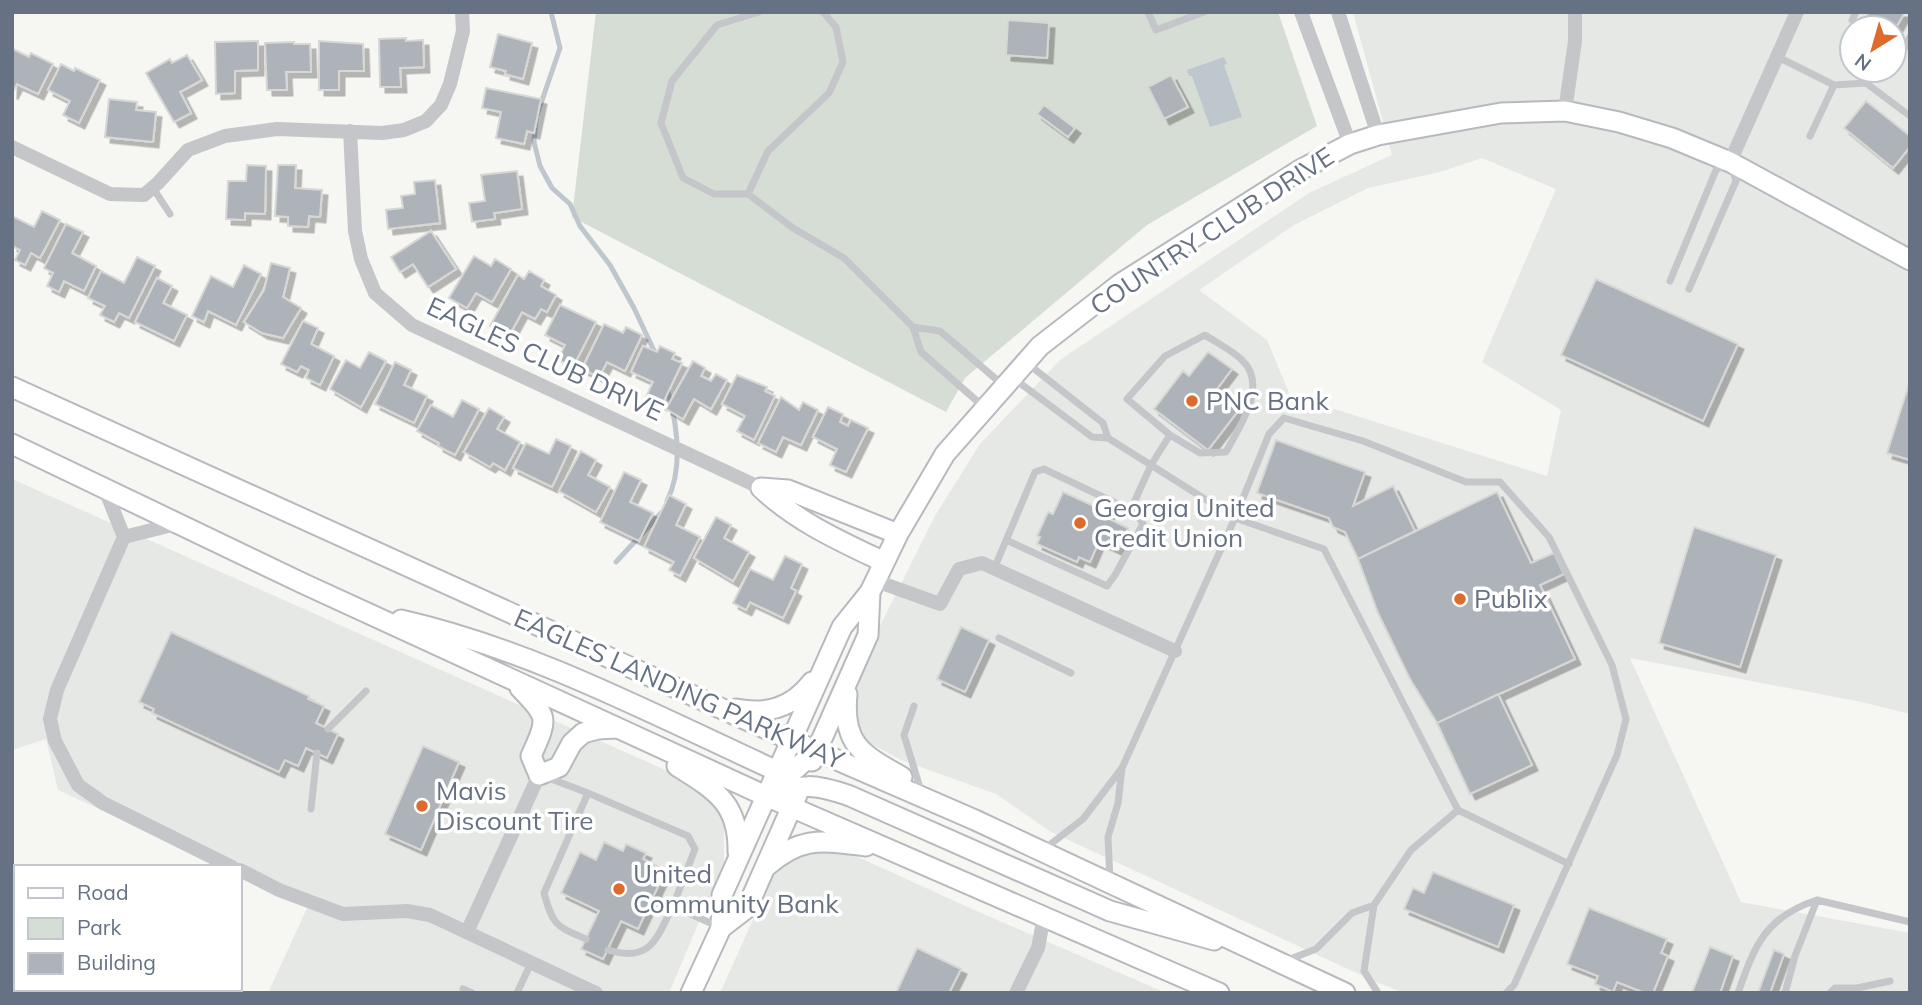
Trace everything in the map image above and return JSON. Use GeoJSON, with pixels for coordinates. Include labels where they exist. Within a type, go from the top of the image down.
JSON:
{"type":"FeatureCollection","features":[{"type":"Feature","properties":{"kind":"main road","name":"COUNTRY CLUB DRIVE"},"geometry":{"type":"LineString","coordinates":[[691,993],[721,928],[722,895],[842,627],[873,586],[898,534],[945,454],[1040,346],[1120,284],[1300,170],[1350,144],[1378,135],[1501,113],[1565,111],[1619,122],[1672,138],[1730,162],[1910,260]]}},
{"type":"Feature","properties":{"kind":"main road","name":"EAGLES LANDING PARKWAY"},"geometry":{"type":"LineString","coordinates":[[12,387],[790,740],[975,820],[1345,993]]}},
{"type":"Feature","properties":{"kind":"main road"},"geometry":{"type":"LineString","coordinates":[[12,444],[362,611],[766,796],[1219,993]]}},
{"type":"Feature","properties":{"kind":"main road"},"geometry":{"type":"LineString","coordinates":[[761,488],[788,490],[898,534]]}},
{"type":"Feature","properties":{"kind":"main road"},"geometry":{"type":"LineString","coordinates":[[761,488],[782,508],[823,533],[884,562]]}},
{"type":"Feature","properties":{"kind":"main road","name":"COUNTRY CLUB DRIVE"},"geometry":{"type":"LineString","coordinates":[[721,928],[747,908],[868,635],[873,586]]}},
{"type":"Feature","properties":{"kind":"main road"},"geometry":{"type":"LineString","coordinates":[[362,611],[447,630],[531,659],[777,771],[792,772],[816,751]]}},
{"type":"Feature","properties":{"kind":"main road"},"geometry":{"type":"LineString","coordinates":[[712,704],[765,712],[786,705],[806,690],[823,668]]}},
{"type":"Feature","properties":{"kind":"main road"},"geometry":{"type":"LineString","coordinates":[[512,680],[541,710],[545,726],[531,756],[539,775],[559,767],[572,743],[583,733],[618,728],[717,792],[728,805],[738,829],[738,860]]}},
{"type":"Feature","properties":{"kind":"main road"},"geometry":{"type":"LineString","coordinates":[[848,680],[845,714],[852,737],[861,751],[975,820]]}},
{"type":"Feature","properties":{"kind":"main road"},"geometry":{"type":"LineString","coordinates":[[766,796],[801,785],[820,786],[850,796],[1110,911],[1275,959]]}},
{"type":"Feature","properties":{"kind":"main road"},"geometry":{"type":"LineString","coordinates":[[764,869],[780,855],[809,841],[887,848]]}},
{"type":"Feature","properties":{"kind":"street"},"geometry":{"type":"LineString","coordinates":[[12,147],[110,194],[144,195],[188,150],[225,136],[276,129],[382,133],[404,130],[426,121],[441,105],[450,83],[463,31],[462,12]]}},
{"type":"Feature","properties":{"kind":"street"},"geometry":{"type":"LineString","coordinates":[[1301,12],[1350,144]]}},
{"type":"Feature","properties":{"kind":"street"},"geometry":{"type":"LineString","coordinates":[[1338,12],[1378,135]]}},
{"type":"Feature","properties":{"kind":"street"},"geometry":{"type":"LineString","coordinates":[[1565,111],[1575,41],[1575,12]]}},
{"type":"Feature","properties":{"kind":"street"},"geometry":{"type":"LineString","coordinates":[[1730,162],[1797,12]]}},
{"type":"Feature","properties":{"kind":"street","name":"EAGLES CLUB DRIVE"},"geometry":{"type":"LineString","coordinates":[[350,131],[355,231],[375,293],[412,325],[761,488]]}},
{"type":"Feature","properties":{"kind":"street"},"geometry":{"type":"LineString","coordinates":[[104,487],[124,537],[57,690],[50,719],[55,741],[78,785],[103,803],[228,865]]}},
{"type":"Feature","properties":{"kind":"street"},"geometry":{"type":"LineString","coordinates":[[124,537],[176,523]]}},
{"type":"Feature","properties":{"kind":"street"},"geometry":{"type":"LineString","coordinates":[[873,586],[940,604],[959,569],[982,563],[1175,651]]}},
{"type":"Feature","properties":{"kind":"street"},"geometry":{"type":"LineString","coordinates":[[467,932],[539,775]]}},
{"type":"Feature","properties":{"kind":"street"},"geometry":{"type":"LineString","coordinates":[[242,871],[311,903],[343,914],[407,911],[430,915],[596,993]]}},
{"type":"Feature","properties":{"kind":"street"},"geometry":{"type":"LineString","coordinates":[[1016,993],[1038,948],[1044,916]]}},
{"type":"Feature","properties":{"kind":"lane"},"geometry":{"type":"LineString","coordinates":[[759,12],[718,25],[672,81],[661,123],[683,178],[714,194],[748,194],[793,228],[844,258],[913,327],[921,352],[985,408]]}},
{"type":"Feature","properties":{"kind":"lane"},"geometry":{"type":"LineString","coordinates":[[748,194],[768,151],[829,93],[843,62],[836,27],[823,12]]}},
{"type":"Feature","properties":{"kind":"lane"},"geometry":{"type":"LineString","coordinates":[[1148,12],[1156,30],[1204,12]]}},
{"type":"Feature","properties":{"kind":"lane"},"geometry":{"type":"LineString","coordinates":[[1778,57],[1835,85],[1866,83],[1910,116]]}},
{"type":"Feature","properties":{"kind":"lane"},"geometry":{"type":"LineString","coordinates":[[1811,136],[1835,85]]}},
{"type":"Feature","properties":{"kind":"lane"},"geometry":{"type":"LineString","coordinates":[[1670,281],[1716,170],[1730,162],[1736,181],[1689,289]]}},
{"type":"Feature","properties":{"kind":"lane"},"geometry":{"type":"LineString","coordinates":[[153,188],[170,214]]}},
{"type":"Feature","properties":{"kind":"lane"},"geometry":{"type":"LineString","coordinates":[[913,327],[940,331],[1008,382],[1092,437],[1108,438],[1235,518],[1324,549],[1458,810],[1569,864]]}},
{"type":"Feature","properties":{"kind":"lane"},"geometry":{"type":"LineString","coordinates":[[1205,335],[1244,361],[1252,379],[1250,405],[1226,452],[1200,453],[1170,435],[1127,399],[1165,356],[1205,335]]}},
{"type":"Feature","properties":{"kind":"lane"},"geometry":{"type":"LineString","coordinates":[[1026,362],[1103,423],[1108,438]]}},
{"type":"Feature","properties":{"kind":"lane"},"geometry":{"type":"LineString","coordinates":[[1042,851],[1083,819],[1122,768],[1235,518],[1269,434],[1284,418],[1363,442],[1466,482],[1500,482],[1549,537],[1612,665],[1626,719],[1617,755],[1514,989],[1506,993]]}},
{"type":"Feature","properties":{"kind":"lane"},"geometry":{"type":"LineString","coordinates":[[1132,507],[1151,465],[1170,435]]}},
{"type":"Feature","properties":{"kind":"lane"},"geometry":{"type":"LineString","coordinates":[[993,569],[1035,472],[1044,469],[1124,507],[1132,507]]}},
{"type":"Feature","properties":{"kind":"lane"},"geometry":{"type":"LineString","coordinates":[[1006,540],[1107,586],[1143,523],[1132,507]]}},
{"type":"Feature","properties":{"kind":"lane"},"geometry":{"type":"LineString","coordinates":[[999,638],[1071,673]]}},
{"type":"Feature","properties":{"kind":"lane"},"geometry":{"type":"LineString","coordinates":[[328,729],[366,691]]}},
{"type":"Feature","properties":{"kind":"lane"},"geometry":{"type":"LineString","coordinates":[[914,706],[904,735],[920,788]]}},
{"type":"Feature","properties":{"kind":"lane"},"geometry":{"type":"LineString","coordinates":[[312,809],[317,753]]}},
{"type":"Feature","properties":{"kind":"lane"},"geometry":{"type":"LineString","coordinates":[[1110,882],[1108,837],[1118,803],[1122,768]]}},
{"type":"Feature","properties":{"kind":"lane"},"geometry":{"type":"LineString","coordinates":[[539,775],[688,836],[695,849],[673,906],[656,939],[642,953],[622,954],[608,950]]}},
{"type":"Feature","properties":{"kind":"lane"},"geometry":{"type":"LineString","coordinates":[[586,939],[558,926],[548,908],[544,893],[588,793]]}},
{"type":"Feature","properties":{"kind":"lane"},"geometry":{"type":"LineString","coordinates":[[1378,993],[1364,971],[1374,905],[1411,850],[1458,810]]}},
{"type":"Feature","properties":{"kind":"lane"},"geometry":{"type":"LineString","coordinates":[[1738,993],[1753,951],[1768,929],[1794,908],[1817,901],[1910,922]]}},
{"type":"Feature","properties":{"kind":"lane"},"geometry":{"type":"LineString","coordinates":[[1785,993],[1795,956],[1817,901]]}},
{"type":"Feature","properties":{"kind":"lane"},"geometry":{"type":"LineString","coordinates":[[1275,959],[1316,949],[1352,913],[1374,905]]}},
{"type":"Feature","properties":{"kind":"lane"},"geometry":{"type":"LineString","coordinates":[[673,906],[721,928]]}},
{"type":"Feature","properties":{"kind":"lane"},"geometry":{"type":"LineString","coordinates":[[517,993],[531,963]]}},
{"type":"Feature","properties":{"kind":"lane"},"geometry":{"type":"LineString","coordinates":[[1830,993],[1835,988],[1857,988],[1890,981]]}},
{"type":"Feature","properties":{"kind":"lane"},"geometry":{"type":"LineString","coordinates":[[463,989],[472,993]]}},
{"type":"Feature","properties":{"kind":"shaded area"},"geometry":{"type":"Polygon","coordinates":[[[1353,12],[1910,12],[1910,714],[1862,702],[1630,658],[1741,902],[1910,933],[1910,993],[1404,993],[1051,832],[996,794],[901,760],[865,740],[850,709],[878,630],[936,514],[980,444],[1060,360],[1309,193],[1392,155],[1353,12]],[[1482,158],[1440,172],[1368,188],[1294,225],[1199,290],[1267,340],[1290,395],[1547,476],[1561,410],[1482,362],[1556,189],[1482,158]]]}},
{"type":"Feature","properties":{"kind":"shaded area"},"geometry":{"type":"Polygon","coordinates":[[[1224,57],[1227,64],[1224,65],[1242,117],[1210,127],[1192,76],[1189,76],[1187,70],[1224,57]]]}},
{"type":"Feature","properties":{"kind":"shaded area"},"geometry":{"type":"Polygon","coordinates":[[[12,479],[699,785],[724,812],[724,863],[669,993],[268,993],[308,906],[242,875],[242,865],[220,865],[58,790],[46,739],[12,750],[12,479]]]}},
{"type":"Feature","properties":{"kind":"shaded area"},"geometry":{"type":"Polygon","coordinates":[[[825,842],[1166,993],[720,993],[778,864],[825,842]]]}},
{"type":"Feature","properties":{"kind":"green space"},"geometry":{"type":"Polygon","coordinates":[[[596,12],[1278,12],[1317,126],[1147,225],[965,378],[946,412],[572,217],[596,12]]]}},
{"type":"Feature","properties":{"kind":"building"},"geometry":{"type":"Polygon","coordinates":[[[1869,12],[1905,12],[1904,14],[1868,14],[1869,12]]]}},
{"type":"Feature","properties":{"kind":"building"},"geometry":{"type":"Polygon","coordinates":[[[1008,20],[1049,23],[1047,58],[1006,55],[1008,20]]]}},
{"type":"Feature","properties":{"kind":"building"},"geometry":{"type":"Polygon","coordinates":[[[498,34],[532,43],[523,79],[490,67],[498,34]]]}},
{"type":"Feature","properties":{"kind":"building"},"geometry":{"type":"Polygon","coordinates":[[[406,38],[406,41],[423,40],[424,67],[400,68],[401,87],[380,87],[379,39],[406,38]]]}},
{"type":"Feature","properties":{"kind":"building"},"geometry":{"type":"Polygon","coordinates":[[[258,41],[258,70],[235,71],[235,93],[216,94],[215,42],[258,41]]]}},
{"type":"Feature","properties":{"kind":"building"},"geometry":{"type":"Polygon","coordinates":[[[319,41],[363,44],[364,71],[339,71],[339,90],[319,90],[319,41]]]}},
{"type":"Feature","properties":{"kind":"building"},"geometry":{"type":"Polygon","coordinates":[[[265,43],[310,44],[311,72],[286,72],[287,90],[267,90],[265,43]]]}},
{"type":"Feature","properties":{"kind":"building"},"geometry":{"type":"Polygon","coordinates":[[[13,49],[29,57],[31,53],[53,64],[38,94],[17,84],[12,94],[13,49]]]}},
{"type":"Feature","properties":{"kind":"building"},"geometry":{"type":"Polygon","coordinates":[[[187,55],[202,80],[180,92],[191,113],[174,122],[146,73],[170,59],[172,63],[187,55]]]}},
{"type":"Feature","properties":{"kind":"building"},"geometry":{"type":"Polygon","coordinates":[[[61,64],[100,80],[79,123],[63,115],[70,101],[48,90],[61,64]]]}},
{"type":"Feature","properties":{"kind":"building"},"geometry":{"type":"Polygon","coordinates":[[[1171,75],[1188,107],[1164,119],[1148,87],[1171,75]]]}},
{"type":"Feature","properties":{"kind":"building"},"geometry":{"type":"Polygon","coordinates":[[[486,88],[541,99],[534,133],[527,131],[524,144],[496,138],[501,112],[482,108],[486,88]]]}},
{"type":"Feature","properties":{"kind":"building"},"geometry":{"type":"Polygon","coordinates":[[[109,99],[137,102],[136,110],[156,112],[153,142],[105,137],[109,99]]]}},
{"type":"Feature","properties":{"kind":"building"},"geometry":{"type":"Polygon","coordinates":[[[1866,101],[1910,136],[1910,147],[1893,168],[1844,128],[1866,101]]]}},
{"type":"Feature","properties":{"kind":"building"},"geometry":{"type":"Polygon","coordinates":[[[1044,105],[1075,128],[1068,137],[1037,114],[1044,105]]]}},
{"type":"Feature","properties":{"kind":"building"},"geometry":{"type":"Polygon","coordinates":[[[247,165],[266,166],[265,214],[245,213],[245,220],[226,219],[228,181],[246,181],[247,165]]]}},
{"type":"Feature","properties":{"kind":"building"},"geometry":{"type":"Polygon","coordinates":[[[278,165],[296,165],[295,188],[322,190],[320,217],[309,216],[308,227],[288,226],[288,217],[275,216],[278,165]]]}},
{"type":"Feature","properties":{"kind":"building"},"geometry":{"type":"Polygon","coordinates":[[[517,171],[522,209],[494,213],[495,219],[472,222],[469,203],[485,201],[481,175],[517,171]]]}},
{"type":"Feature","properties":{"kind":"building"},"geometry":{"type":"Polygon","coordinates":[[[435,180],[440,223],[388,229],[386,210],[403,208],[401,196],[415,194],[414,182],[435,180]]]}},
{"type":"Feature","properties":{"kind":"building"},"geometry":{"type":"Polygon","coordinates":[[[42,211],[60,220],[40,258],[31,253],[25,265],[15,260],[20,250],[12,246],[12,216],[34,227],[42,211]]]}},
{"type":"Feature","properties":{"kind":"building"},"geometry":{"type":"Polygon","coordinates":[[[66,224],[83,232],[72,253],[96,266],[84,291],[64,281],[59,292],[47,286],[53,273],[44,268],[66,224]]]}},
{"type":"Feature","properties":{"kind":"building"},"geometry":{"type":"Polygon","coordinates":[[[431,231],[456,269],[428,287],[413,264],[400,272],[391,257],[431,231]]]}},
{"type":"Feature","properties":{"kind":"building"},"geometry":{"type":"Polygon","coordinates":[[[474,256],[491,266],[495,259],[511,269],[492,302],[476,293],[467,308],[449,298],[474,256]]]}},
{"type":"Feature","properties":{"kind":"building"},"geometry":{"type":"Polygon","coordinates":[[[137,257],[155,266],[129,318],[119,313],[114,322],[100,315],[105,306],[88,298],[101,271],[124,283],[137,257]]]}},
{"type":"Feature","properties":{"kind":"building"},"geometry":{"type":"Polygon","coordinates":[[[271,263],[290,268],[283,297],[301,308],[283,338],[262,333],[244,322],[264,290],[271,263]]]}},
{"type":"Feature","properties":{"kind":"building"},"geometry":{"type":"Polygon","coordinates":[[[244,265],[261,274],[236,325],[208,311],[204,322],[192,316],[211,276],[233,287],[244,265]]]}},
{"type":"Feature","properties":{"kind":"building"},"geometry":{"type":"Polygon","coordinates":[[[529,271],[544,280],[541,286],[556,295],[547,312],[541,309],[535,319],[522,312],[509,336],[490,326],[518,275],[524,279],[529,271]]]}},
{"type":"Feature","properties":{"kind":"building"},"geometry":{"type":"Polygon","coordinates":[[[157,278],[172,286],[163,303],[187,315],[174,341],[135,322],[157,278]]]}},
{"type":"Feature","properties":{"kind":"building"},"geometry":{"type":"Polygon","coordinates":[[[1596,279],[1738,344],[1703,421],[1561,355],[1596,279]]]}},
{"type":"Feature","properties":{"kind":"building"},"geometry":{"type":"Polygon","coordinates":[[[560,305],[596,322],[573,367],[558,360],[565,345],[545,335],[560,305]]]}},
{"type":"Feature","properties":{"kind":"building"},"geometry":{"type":"Polygon","coordinates":[[[303,321],[318,328],[311,344],[334,356],[320,385],[306,378],[309,370],[301,366],[297,372],[281,364],[303,321]]]}},
{"type":"Feature","properties":{"kind":"building"},"geometry":{"type":"Polygon","coordinates":[[[604,324],[623,333],[626,327],[642,335],[625,371],[607,362],[599,377],[582,369],[604,324]]]}},
{"type":"Feature","properties":{"kind":"building"},"geometry":{"type":"Polygon","coordinates":[[[643,346],[657,352],[660,346],[675,353],[672,359],[682,363],[662,405],[646,397],[653,382],[631,372],[643,346]]]}},
{"type":"Feature","properties":{"kind":"building"},"geometry":{"type":"Polygon","coordinates":[[[369,352],[386,361],[361,407],[330,389],[346,360],[360,368],[369,352]]]}},
{"type":"Feature","properties":{"kind":"building","name":"PNC Bank"},"geometry":{"type":"Polygon","coordinates":[[[1208,352],[1232,369],[1214,393],[1238,411],[1208,450],[1154,409],[1183,371],[1189,376],[1208,352]]]}},
{"type":"Feature","properties":{"kind":"building"},"geometry":{"type":"Polygon","coordinates":[[[693,361],[705,368],[701,376],[711,381],[716,374],[727,380],[711,409],[694,399],[683,419],[666,409],[693,361]]]}},
{"type":"Feature","properties":{"kind":"building"},"geometry":{"type":"Polygon","coordinates":[[[395,362],[411,370],[404,385],[427,396],[414,423],[375,404],[395,362]]]}},
{"type":"Feature","properties":{"kind":"building"},"geometry":{"type":"Polygon","coordinates":[[[737,375],[767,387],[765,391],[775,396],[754,440],[737,431],[745,416],[722,404],[737,375]]]}},
{"type":"Feature","properties":{"kind":"building"},"geometry":{"type":"Polygon","coordinates":[[[1910,381],[1910,460],[1887,453],[1910,381]]]}},
{"type":"Feature","properties":{"kind":"building"},"geometry":{"type":"Polygon","coordinates":[[[781,397],[799,410],[803,402],[818,410],[801,445],[783,437],[776,452],[758,443],[781,397]]]}},
{"type":"Feature","properties":{"kind":"building"},"geometry":{"type":"Polygon","coordinates":[[[462,400],[479,409],[455,455],[417,431],[431,405],[453,417],[462,400]]]}},
{"type":"Feature","properties":{"kind":"building"},"geometry":{"type":"Polygon","coordinates":[[[828,407],[843,414],[840,422],[848,426],[851,420],[868,428],[846,472],[830,465],[837,449],[813,437],[828,407]]]}},
{"type":"Feature","properties":{"kind":"building"},"geometry":{"type":"Polygon","coordinates":[[[489,408],[504,417],[497,429],[520,442],[505,470],[493,463],[490,467],[464,452],[489,408]]]}},
{"type":"Feature","properties":{"kind":"building"},"geometry":{"type":"Polygon","coordinates":[[[556,439],[571,446],[552,487],[513,468],[526,443],[549,454],[556,439]]]}},
{"type":"Feature","properties":{"kind":"building"},"geometry":{"type":"Polygon","coordinates":[[[1276,440],[1365,472],[1353,506],[1393,486],[1415,531],[1358,559],[1345,532],[1333,527],[1329,518],[1257,493],[1276,440]]]}},
{"type":"Feature","properties":{"kind":"building"},"geometry":{"type":"Polygon","coordinates":[[[581,451],[596,460],[588,475],[610,487],[596,512],[559,491],[581,451]]]}},
{"type":"Feature","properties":{"kind":"building"},"geometry":{"type":"Polygon","coordinates":[[[624,472],[641,480],[630,502],[653,513],[639,541],[600,522],[624,472]]]}},
{"type":"Feature","properties":{"kind":"building","name":"Georgia United Credit Union"},"geometry":{"type":"Polygon","coordinates":[[[1063,492],[1109,513],[1107,518],[1128,528],[1118,550],[1099,541],[1090,562],[1079,557],[1077,562],[1037,544],[1040,537],[1037,536],[1048,512],[1053,514],[1063,492]]]}},
{"type":"Feature","properties":{"kind":"building","name":"Publix"},"geometry":{"type":"Polygon","coordinates":[[[1497,492],[1531,563],[1554,553],[1564,574],[1540,585],[1575,659],[1437,723],[1410,679],[1378,613],[1358,559],[1497,492]]]}},
{"type":"Feature","properties":{"kind":"building"},"geometry":{"type":"Polygon","coordinates":[[[669,495],[686,504],[676,525],[700,537],[680,576],[669,570],[674,562],[644,547],[669,495]]]}},
{"type":"Feature","properties":{"kind":"building"},"geometry":{"type":"Polygon","coordinates":[[[716,517],[731,525],[724,538],[749,552],[733,581],[694,558],[716,517]]]}},
{"type":"Feature","properties":{"kind":"building"},"geometry":{"type":"Polygon","coordinates":[[[1694,527],[1776,555],[1740,667],[1659,643],[1694,527]]]}},
{"type":"Feature","properties":{"kind":"building"},"geometry":{"type":"Polygon","coordinates":[[[785,556],[802,564],[791,588],[796,591],[783,618],[750,602],[746,610],[733,603],[750,569],[773,580],[785,556]]]}},
{"type":"Feature","properties":{"kind":"building"},"geometry":{"type":"Polygon","coordinates":[[[961,627],[989,640],[965,692],[937,679],[961,627]]]}},
{"type":"Feature","properties":{"kind":"building"},"geometry":{"type":"Polygon","coordinates":[[[171,632],[309,696],[308,699],[324,706],[316,723],[338,734],[327,758],[306,748],[298,766],[285,760],[279,772],[152,713],[154,709],[139,702],[171,632]]]}},
{"type":"Feature","properties":{"kind":"building"},"geometry":{"type":"Polygon","coordinates":[[[1498,694],[1532,765],[1470,794],[1437,723],[1498,694]]]}},
{"type":"Feature","properties":{"kind":"building"},"geometry":{"type":"Polygon","coordinates":[[[423,746],[459,762],[421,850],[385,834],[423,746]]]}},
{"type":"Feature","properties":{"kind":"building"},"geometry":{"type":"Polygon","coordinates":[[[604,842],[623,851],[626,844],[646,853],[643,859],[659,867],[655,877],[661,880],[638,929],[621,921],[603,959],[581,949],[599,911],[561,893],[580,852],[596,860],[604,842]]]}},
{"type":"Feature","properties":{"kind":"building"},"geometry":{"type":"Polygon","coordinates":[[[1433,872],[1514,905],[1498,947],[1404,909],[1413,888],[1424,893],[1433,872]]]}},
{"type":"Feature","properties":{"kind":"building"},"geometry":{"type":"Polygon","coordinates":[[[1589,908],[1667,939],[1661,953],[1668,956],[1653,993],[1645,993],[1617,982],[1613,992],[1595,984],[1598,976],[1567,964],[1589,908]]]}},
{"type":"Feature","properties":{"kind":"building"},"geometry":{"type":"Polygon","coordinates":[[[1710,947],[1733,956],[1720,993],[1692,993],[1710,947]]]}},
{"type":"Feature","properties":{"kind":"building"},"geometry":{"type":"Polygon","coordinates":[[[917,948],[961,969],[949,993],[896,993],[917,948]]]}},
{"type":"Feature","properties":{"kind":"building"},"geometry":{"type":"Polygon","coordinates":[[[1774,950],[1784,954],[1770,993],[1758,993],[1774,950]]]}},
{"type":"Feature","properties":{"kind":"waterway"},"geometry":{"type":"LineString","coordinates":[[551,12],[560,48],[536,118],[534,142],[540,166],[552,188],[570,204],[580,226],[610,265],[656,355]]}},
{"type":"Feature","properties":{"kind":"waterway"},"geometry":{"type":"LineString","coordinates":[[667,388],[674,416],[677,460],[676,474],[667,501]]}},
{"type":"Feature","properties":{"kind":"waterway"},"geometry":{"type":"LineString","coordinates":[[616,562],[661,513]]}},
{"type":"Feature","properties":{"kind":"place","name":"PNC Bank"},"geometry":{"type":"Point","coordinates":[1192,401]}},
{"type":"Feature","properties":{"kind":"place","name":"Georgia United Credit Union"},"geometry":{"type":"Point","coordinates":[1080,523]}},
{"type":"Feature","properties":{"kind":"place","name":"Publix"},"geometry":{"type":"Point","coordinates":[1460,599]}},
{"type":"Feature","properties":{"kind":"place","name":"Mavis Discount Tire"},"geometry":{"type":"Point","coordinates":[422,806]}},
{"type":"Feature","properties":{"kind":"place","name":"United Community Bank"},"geometry":{"type":"Point","coordinates":[619,889]}}]}
